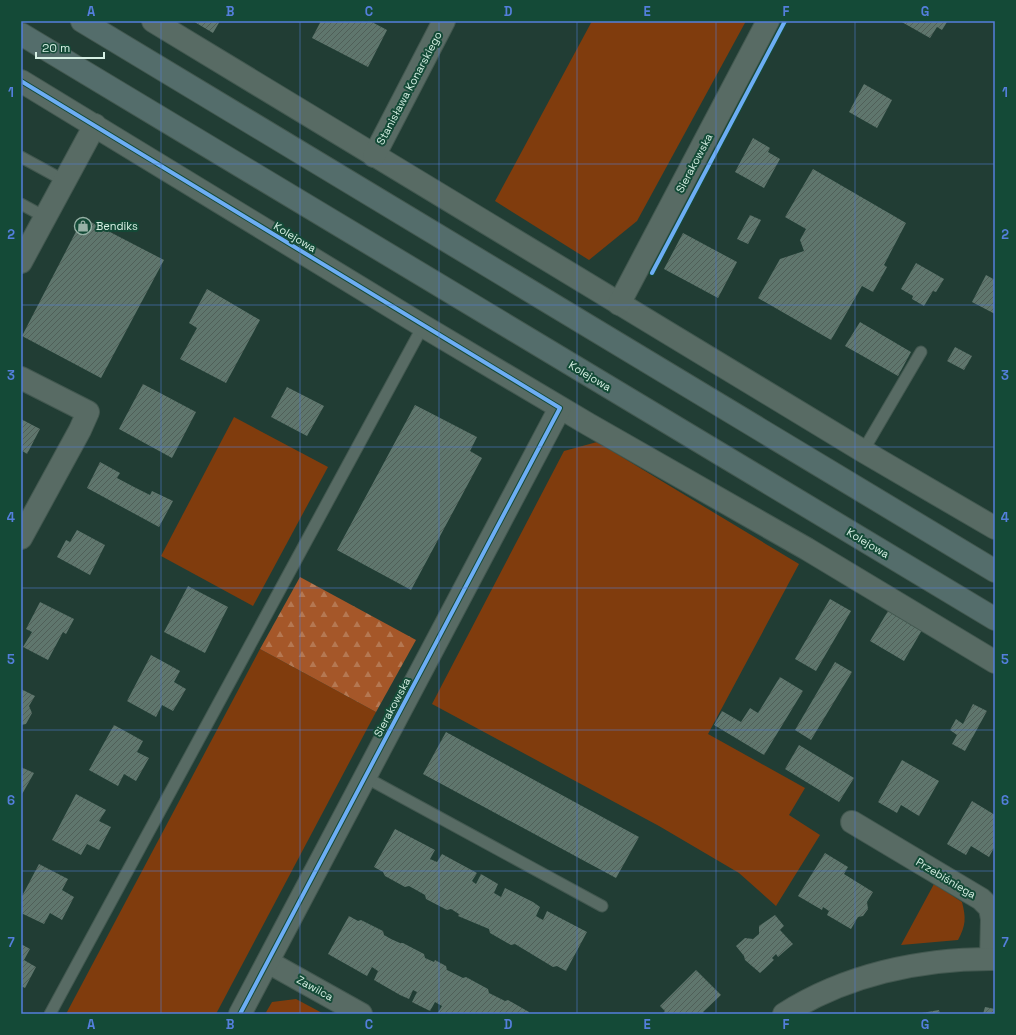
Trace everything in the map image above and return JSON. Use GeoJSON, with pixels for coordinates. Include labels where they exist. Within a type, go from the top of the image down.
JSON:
{"type":"FeatureCollection","features":[{"type":"Feature","properties":{"kind":"highway"},"geometry":{"type":"LineString","coordinates":[[82,21],[995,571]]}},
{"type":"Feature","properties":{"kind":"highway","name":"Kolejowa"},"geometry":{"type":"LineString","coordinates":[[21,34],[995,619]]}},
{"type":"Feature","properties":{"kind":"street"},"geometry":{"type":"LineString","coordinates":[[153,21],[863,451],[995,528]]}},
{"type":"Feature","properties":{"kind":"street","name":"Stanisława Konarskiego"},"geometry":{"type":"LineString","coordinates":[[374,156],[444,21]]}},
{"type":"Feature","properties":{"kind":"street","name":"Sierakowska"},"geometry":{"type":"LineString","coordinates":[[619,304],[768,21]]}},
{"type":"Feature","properties":{"kind":"street","name":"Kolejowa"},"geometry":{"type":"LineString","coordinates":[[21,81],[560,408],[807,549],[995,662]]}},
{"type":"Feature","properties":{"kind":"street"},"geometry":{"type":"LineString","coordinates":[[21,262],[95,125]]}},
{"type":"Feature","properties":{"kind":"street"},"geometry":{"type":"LineString","coordinates":[[21,378],[88,412],[80,430],[21,538]]}},
{"type":"Feature","properties":{"kind":"street","name":"Sierakowska"},"geometry":{"type":"LineString","coordinates":[[240,1014],[560,408]]}},
{"type":"Feature","properties":{"kind":"street","name":"Przebiśniega"},"geometry":{"type":"LineString","coordinates":[[852,822],[981,899],[990,908],[992,919],[993,959]]}},
{"type":"Feature","properties":{"kind":"street"},"geometry":{"type":"LineString","coordinates":[[784,1014],[821,993],[872,973],[958,959],[993,959]]}},
{"type":"Feature","properties":{"kind":"street","name":"Zawilca"},"geometry":{"type":"LineString","coordinates":[[268,962],[362,1014]]}},
{"type":"Feature","properties":{"kind":"lane"},"geometry":{"type":"LineString","coordinates":[[21,157],[65,181]]}},
{"type":"Feature","properties":{"kind":"lane"},"geometry":{"type":"LineString","coordinates":[[21,204],[45,217]]}},
{"type":"Feature","properties":{"kind":"lane"},"geometry":{"type":"LineString","coordinates":[[50,1014],[423,326]]}},
{"type":"Feature","properties":{"kind":"lane"},"geometry":{"type":"LineString","coordinates":[[863,451],[921,352]]}},
{"type":"Feature","properties":{"kind":"lane"},"geometry":{"type":"LineString","coordinates":[[365,777],[602,906]]}},
{"type":"Feature","properties":{"kind":"shaded area"},"geometry":{"type":"Polygon","coordinates":[[[592,21],[746,21],[637,221],[589,260],[495,201],[592,21]]]}},
{"type":"Feature","properties":{"kind":"shaded area"},"geometry":{"type":"Polygon","coordinates":[[[234,417],[328,467],[253,606],[161,556],[234,417]]]}},
{"type":"Feature","properties":{"kind":"shaded area"},"geometry":{"type":"Polygon","coordinates":[[[597,442],[799,564],[708,734],[805,788],[789,815],[820,835],[776,906],[739,873],[659,826],[432,704],[564,451],[597,442]]]}},
{"type":"Feature","properties":{"kind":"shaded area"},"geometry":{"type":"Polygon","coordinates":[[[260,649],[376,712],[216,1014],[66,1014],[260,649]]]}},
{"type":"Feature","properties":{"kind":"shaded area"},"geometry":{"type":"Polygon","coordinates":[[[934,884],[962,902],[964,921],[963,930],[958,940],[901,945],[934,884]]]}},
{"type":"Feature","properties":{"kind":"shaded area"},"geometry":{"type":"Polygon","coordinates":[[[296,999],[324,1014],[265,1014],[272,1002],[296,999]]]}},
{"type":"Feature","properties":{"kind":"green space"},"geometry":{"type":"Polygon","coordinates":[[[300,577],[416,640],[376,712],[260,649],[300,577]]]}},
{"type":"Feature","properties":{"kind":"building"},"geometry":{"type":"Polygon","coordinates":[[[193,21],[220,21],[213,33],[193,21]]]}},
{"type":"Feature","properties":{"kind":"building"},"geometry":{"type":"Polygon","coordinates":[[[321,21],[370,21],[387,30],[368,67],[312,38],[321,21]]]}},
{"type":"Feature","properties":{"kind":"building"},"geometry":{"type":"Polygon","coordinates":[[[900,21],[947,22],[942,30],[937,27],[930,38],[900,21]]]}},
{"type":"Feature","properties":{"kind":"building"},"geometry":{"type":"Polygon","coordinates":[[[864,84],[892,100],[877,128],[849,112],[864,84]]]}},
{"type":"Feature","properties":{"kind":"building"},"geometry":{"type":"Polygon","coordinates":[[[753,138],[770,148],[768,152],[780,159],[764,188],[735,172],[753,138]]]}},
{"type":"Feature","properties":{"kind":"building"},"geometry":{"type":"Polygon","coordinates":[[[813,169],[906,223],[884,265],[887,267],[873,292],[862,286],[831,340],[758,298],[780,259],[804,251],[800,240],[806,229],[785,217],[813,169]]]}},
{"type":"Feature","properties":{"kind":"building"},"geometry":{"type":"Polygon","coordinates":[[[750,215],[761,220],[748,244],[737,239],[750,215]]]}},
{"type":"Feature","properties":{"kind":"building"},"geometry":{"type":"Polygon","coordinates":[[[83,218],[164,260],[101,378],[22,336],[83,218]]]}},
{"type":"Feature","properties":{"kind":"building"},"geometry":{"type":"Polygon","coordinates":[[[683,233],[737,262],[718,298],[664,269],[683,233]]]}},
{"type":"Feature","properties":{"kind":"building"},"geometry":{"type":"Polygon","coordinates":[[[916,263],[944,279],[936,292],[933,291],[924,306],[912,299],[913,296],[901,289],[916,263]]]}},
{"type":"Feature","properties":{"kind":"building"},"geometry":{"type":"Polygon","coordinates":[[[986,275],[995,280],[995,314],[972,302],[986,275]]]}},
{"type":"Feature","properties":{"kind":"building"},"geometry":{"type":"Polygon","coordinates":[[[207,289],[260,320],[226,383],[180,359],[197,328],[189,323],[207,289]]]}},
{"type":"Feature","properties":{"kind":"building"},"geometry":{"type":"Polygon","coordinates":[[[860,322],[911,352],[898,376],[845,346],[860,322]]]}},
{"type":"Feature","properties":{"kind":"building"},"geometry":{"type":"Polygon","coordinates":[[[955,347],[972,356],[964,370],[947,361],[955,347]]]}},
{"type":"Feature","properties":{"kind":"building"},"geometry":{"type":"Polygon","coordinates":[[[143,384],[196,412],[172,458],[119,429],[143,384]]]}},
{"type":"Feature","properties":{"kind":"building"},"geometry":{"type":"Polygon","coordinates":[[[287,387],[324,406],[307,436],[271,417],[287,387]]]}},
{"type":"Feature","properties":{"kind":"building"},"geometry":{"type":"Polygon","coordinates":[[[415,405],[477,437],[470,451],[482,458],[411,590],[337,550],[415,405]]]}},
{"type":"Feature","properties":{"kind":"building"},"geometry":{"type":"Polygon","coordinates":[[[21,419],[40,429],[27,454],[21,450],[21,419]]]}},
{"type":"Feature","properties":{"kind":"building"},"geometry":{"type":"Polygon","coordinates":[[[100,462],[120,473],[117,478],[150,495],[152,491],[173,501],[159,527],[87,488],[100,462]]]}},
{"type":"Feature","properties":{"kind":"building"},"geometry":{"type":"Polygon","coordinates":[[[77,530],[105,545],[90,575],[57,557],[66,540],[70,542],[77,530]]]}},
{"type":"Feature","properties":{"kind":"building"},"geometry":{"type":"Polygon","coordinates":[[[188,586],[228,607],[205,653],[164,632],[188,586]]]}},
{"type":"Feature","properties":{"kind":"building"},"geometry":{"type":"Polygon","coordinates":[[[830,599],[851,611],[816,671],[795,659],[830,599]]]}},
{"type":"Feature","properties":{"kind":"building"},"geometry":{"type":"Polygon","coordinates":[[[40,602],[74,619],[66,634],[63,632],[48,660],[23,647],[32,632],[26,629],[40,602]]]}},
{"type":"Feature","properties":{"kind":"building"},"geometry":{"type":"Polygon","coordinates":[[[888,611],[922,630],[904,661],[870,641],[888,611]]]}},
{"type":"Feature","properties":{"kind":"building"},"geometry":{"type":"Polygon","coordinates":[[[151,655],[180,671],[174,682],[186,689],[173,711],[162,705],[156,717],[127,701],[151,655]]]}},
{"type":"Feature","properties":{"kind":"building"},"geometry":{"type":"Polygon","coordinates":[[[835,662],[852,672],[811,740],[795,730],[835,662]]]}},
{"type":"Feature","properties":{"kind":"building"},"geometry":{"type":"Polygon","coordinates":[[[780,677],[803,691],[764,755],[714,725],[722,711],[741,722],[750,708],[758,713],[780,677]]]}},
{"type":"Feature","properties":{"kind":"building"},"geometry":{"type":"Polygon","coordinates":[[[21,689],[35,696],[29,706],[32,713],[26,724],[21,725],[21,689]]]}},
{"type":"Feature","properties":{"kind":"building"},"geometry":{"type":"Polygon","coordinates":[[[973,704],[987,711],[965,751],[952,744],[957,735],[950,730],[956,719],[963,724],[973,704]]]}},
{"type":"Feature","properties":{"kind":"building"},"geometry":{"type":"Polygon","coordinates":[[[114,725],[143,741],[137,752],[149,758],[136,781],[124,774],[118,786],[89,770],[114,725]]]}},
{"type":"Feature","properties":{"kind":"building"},"geometry":{"type":"Polygon","coordinates":[[[446,732],[639,837],[616,878],[423,774],[446,732]]]}},
{"type":"Feature","properties":{"kind":"building"},"geometry":{"type":"Polygon","coordinates":[[[799,745],[854,778],[839,802],[785,769],[799,745]]]}},
{"type":"Feature","properties":{"kind":"building"},"geometry":{"type":"Polygon","coordinates":[[[902,760],[939,781],[919,816],[901,805],[897,813],[878,802],[902,760]]]}},
{"type":"Feature","properties":{"kind":"building"},"geometry":{"type":"Polygon","coordinates":[[[21,767],[34,773],[21,796],[21,767]]]}},
{"type":"Feature","properties":{"kind":"building"},"geometry":{"type":"Polygon","coordinates":[[[76,794],[106,810],[99,821],[111,827],[99,850],[87,844],[81,855],[52,840],[76,794]]]}},
{"type":"Feature","properties":{"kind":"building"},"geometry":{"type":"Polygon","coordinates":[[[972,801],[995,815],[995,846],[989,857],[971,846],[966,855],[947,844],[972,801]]]}},
{"type":"Feature","properties":{"kind":"building"},"geometry":{"type":"Polygon","coordinates":[[[395,829],[435,850],[430,859],[437,862],[442,854],[477,873],[472,881],[476,884],[481,874],[498,884],[494,893],[501,897],[505,888],[533,902],[540,907],[536,916],[543,920],[547,911],[587,932],[566,971],[557,966],[553,967],[515,944],[511,945],[490,933],[489,929],[458,916],[459,914],[451,909],[447,910],[426,899],[425,895],[409,886],[405,887],[385,876],[383,872],[374,867],[395,829]]]}},
{"type":"Feature","properties":{"kind":"building"},"geometry":{"type":"Polygon","coordinates":[[[825,853],[848,867],[844,874],[873,892],[867,902],[868,909],[863,916],[858,917],[851,929],[827,915],[829,911],[823,907],[822,910],[798,896],[825,853]]]}},
{"type":"Feature","properties":{"kind":"building"},"geometry":{"type":"Polygon","coordinates":[[[39,864],[68,879],[62,890],[74,897],[62,920],[50,913],[44,924],[21,913],[21,898],[39,864]]]}},
{"type":"Feature","properties":{"kind":"building"},"geometry":{"type":"Polygon","coordinates":[[[775,915],[784,926],[780,930],[793,944],[778,957],[776,954],[772,958],[774,960],[760,973],[745,960],[744,956],[736,946],[745,938],[753,939],[759,934],[759,926],[775,915]]]}},
{"type":"Feature","properties":{"kind":"building"},"geometry":{"type":"Polygon","coordinates":[[[349,916],[383,931],[384,935],[391,939],[403,943],[424,954],[425,958],[434,962],[435,960],[446,966],[447,970],[463,978],[466,977],[488,989],[489,993],[505,1001],[508,1000],[530,1014],[437,1014],[442,1006],[435,1002],[430,1011],[412,1002],[417,992],[413,990],[409,999],[374,980],[378,971],[372,967],[367,976],[328,954],[349,916]]]}},
{"type":"Feature","properties":{"kind":"building"},"geometry":{"type":"Polygon","coordinates":[[[21,944],[30,949],[24,960],[36,967],[25,988],[21,986],[21,944]]]}},
{"type":"Feature","properties":{"kind":"building"},"geometry":{"type":"Polygon","coordinates":[[[696,970],[721,995],[703,1012],[705,1014],[662,1014],[665,1011],[660,1006],[696,970]]]}},
{"type":"Feature","properties":{"kind":"building"},"geometry":{"type":"Polygon","coordinates":[[[985,1007],[995,1009],[995,1014],[983,1014],[985,1007]]]}},
{"type":"Feature","properties":{"kind":"building"},"geometry":{"type":"Polygon","coordinates":[[[939,1010],[940,1014],[922,1014],[922,1013],[939,1010]]]}},
{"type":"Feature","properties":{"kind":"cycle path"},"geometry":{"type":"LineString","coordinates":[[652,273],[785,21]]}},
{"type":"Feature","properties":{"kind":"cycle path"},"geometry":{"type":"LineString","coordinates":[[21,81],[560,408],[240,1014]]}},
{"type":"Feature","properties":{"kind":"place","name":"Bendiks"},"geometry":{"type":"Point","coordinates":[83,226]}}]}
